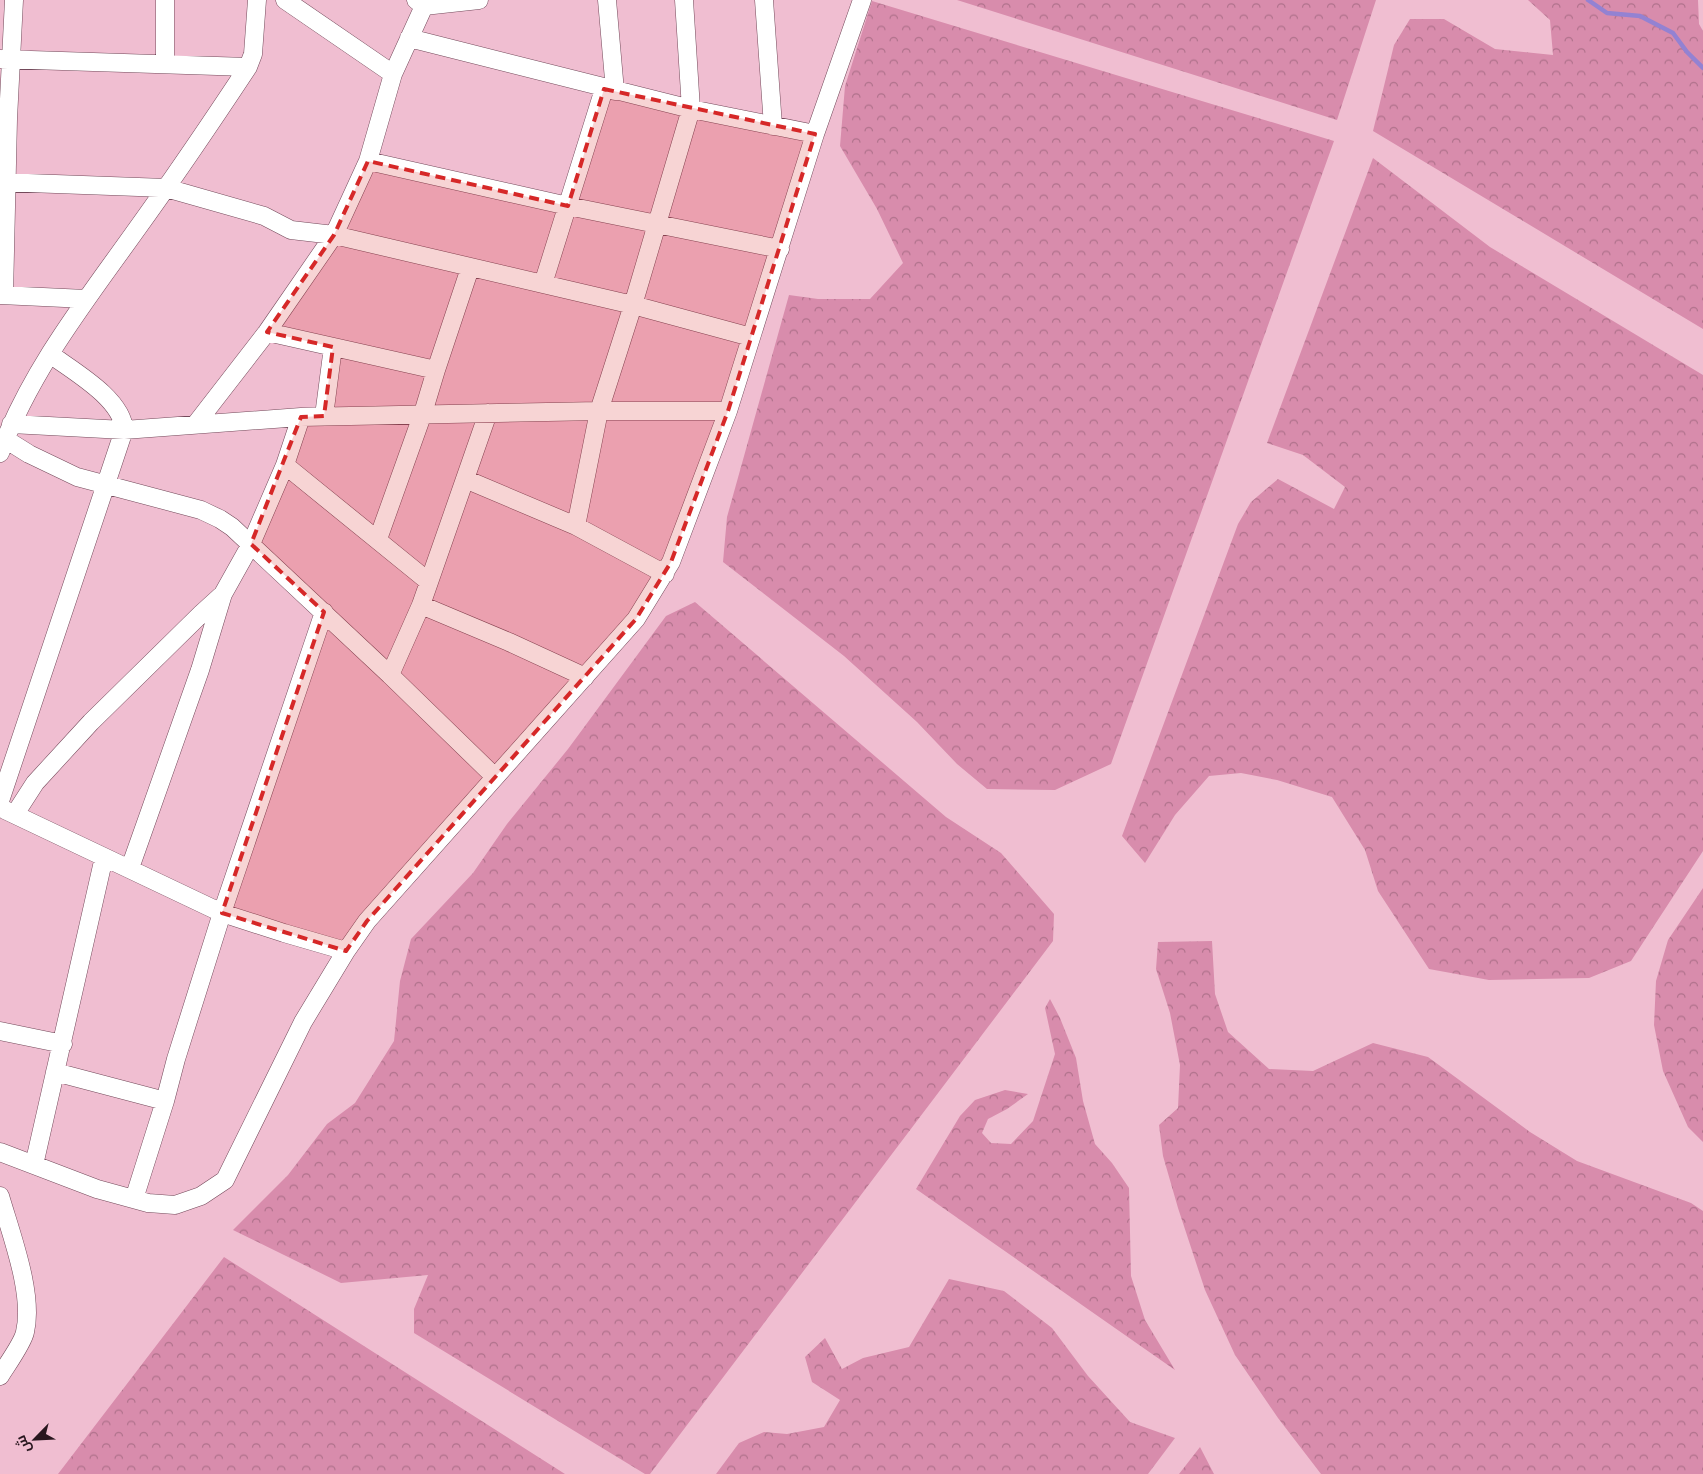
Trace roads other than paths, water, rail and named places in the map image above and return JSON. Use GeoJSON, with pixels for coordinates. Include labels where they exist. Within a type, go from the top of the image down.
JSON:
{"type":"FeatureCollection","features":[{"type":"Feature","properties":{"kind":"street"},"geometry":{"type":"LineString","coordinates":[[14,0],[5,59],[2,295],[86,299]]}},
{"type":"Feature","properties":{"kind":"street"},"geometry":{"type":"LineString","coordinates":[[165,0],[165,64]]}},
{"type":"Feature","properties":{"kind":"street"},"geometry":{"type":"LineString","coordinates":[[5,438],[32,382],[86,299],[166,188],[248,67],[255,41],[257,0]]}},
{"type":"Feature","properties":{"kind":"street"},"geometry":{"type":"LineString","coordinates":[[285,0],[393,74]]}},
{"type":"Feature","properties":{"kind":"street"},"geometry":{"type":"LineString","coordinates":[[195,425],[267,332],[334,236],[368,161],[393,74],[409,38],[421,2],[479,0]]}},
{"type":"Feature","properties":{"kind":"street"},"geometry":{"type":"LineString","coordinates":[[543,284],[609,90],[607,0]]}},
{"type":"Feature","properties":{"kind":"street"},"geometry":{"type":"LineString","coordinates":[[576,526],[599,411],[633,305],[691,109],[684,0]]}},
{"type":"Feature","properties":{"kind":"street"},"geometry":{"type":"LineString","coordinates":[[764,0],[774,126]]}},
{"type":"Feature","properties":{"kind":"street"},"geometry":{"type":"LineString","coordinates":[[0,1152],[97,1189],[148,1203],[175,1205],[202,1196],[225,1180],[303,1022],[366,921],[636,619],[665,574],[728,410],[815,134],[862,0]]}},
{"type":"Feature","properties":{"kind":"street"},"geometry":{"type":"LineString","coordinates":[[409,38],[609,90],[815,134]]}},
{"type":"Feature","properties":{"kind":"street"},"geometry":{"type":"LineString","coordinates":[[5,59],[248,67]]}},
{"type":"Feature","properties":{"kind":"street"},"geometry":{"type":"LineString","coordinates":[[368,161],[568,206],[780,249]]}},
{"type":"Feature","properties":{"kind":"street"},"geometry":{"type":"LineString","coordinates":[[3,182],[166,188],[264,216],[291,230],[334,236],[543,284],[633,305],[751,337]]}},
{"type":"Feature","properties":{"kind":"street"},"geometry":{"type":"LineString","coordinates":[[378,539],[423,414],[470,268]]}},
{"type":"Feature","properties":{"kind":"street"},"geometry":{"type":"LineString","coordinates":[[267,332],[436,370]]}},
{"type":"Feature","properties":{"kind":"street"},"geometry":{"type":"LineString","coordinates":[[324,416],[332,347]]}},
{"type":"Feature","properties":{"kind":"street"},"geometry":{"type":"LineString","coordinates":[[0,801],[124,430],[122,418],[102,392],[50,354]]}},
{"type":"Feature","properties":{"kind":"street"},"geometry":{"type":"LineString","coordinates":[[5,438],[324,416],[728,410]]}},
{"type":"Feature","properties":{"kind":"street"},"geometry":{"type":"LineString","coordinates":[[390,675],[421,606],[488,413]]}},
{"type":"Feature","properties":{"kind":"street"},"geometry":{"type":"LineString","coordinates":[[130,868],[200,670],[223,594],[250,544],[285,464],[301,417]]}},
{"type":"Feature","properties":{"kind":"street"},"geometry":{"type":"LineString","coordinates":[[5,438],[29,454],[77,477],[201,510],[220,519],[324,612],[494,776]]}},
{"type":"Feature","properties":{"kind":"street"},"geometry":{"type":"LineString","coordinates":[[285,464],[429,582]]}},
{"type":"Feature","properties":{"kind":"street"},"geometry":{"type":"LineString","coordinates":[[465,479],[576,526],[665,574]]}},
{"type":"Feature","properties":{"kind":"street"},"geometry":{"type":"LineString","coordinates":[[223,594],[91,722],[8,811],[222,913],[346,951]]}},
{"type":"Feature","properties":{"kind":"street"},"geometry":{"type":"LineString","coordinates":[[421,606],[509,642],[585,677]]}},
{"type":"Feature","properties":{"kind":"street"},"geometry":{"type":"LineString","coordinates":[[134,1199],[222,913],[324,612]]}},
{"type":"Feature","properties":{"kind":"street"},"geometry":{"type":"LineString","coordinates":[[34,1165],[104,857]]}},
{"type":"Feature","properties":{"kind":"street"},"geometry":{"type":"LineString","coordinates":[[0,1031],[63,1044]]}},
{"type":"Feature","properties":{"kind":"street"},"geometry":{"type":"LineString","coordinates":[[55,1072],[164,1101]]}},
{"type":"Feature","properties":{"kind":"street"},"geometry":{"type":"LineString","coordinates":[[0,1196],[24,1278],[26,1312],[25,1333],[0,1376]]}},
{"type":"Feature","properties":{"kind":"waterway"},"geometry":{"type":"LineString","coordinates":[[1588,0],[1607,13],[1640,16],[1673,33],[1687,52],[1703,68]]}}]}
